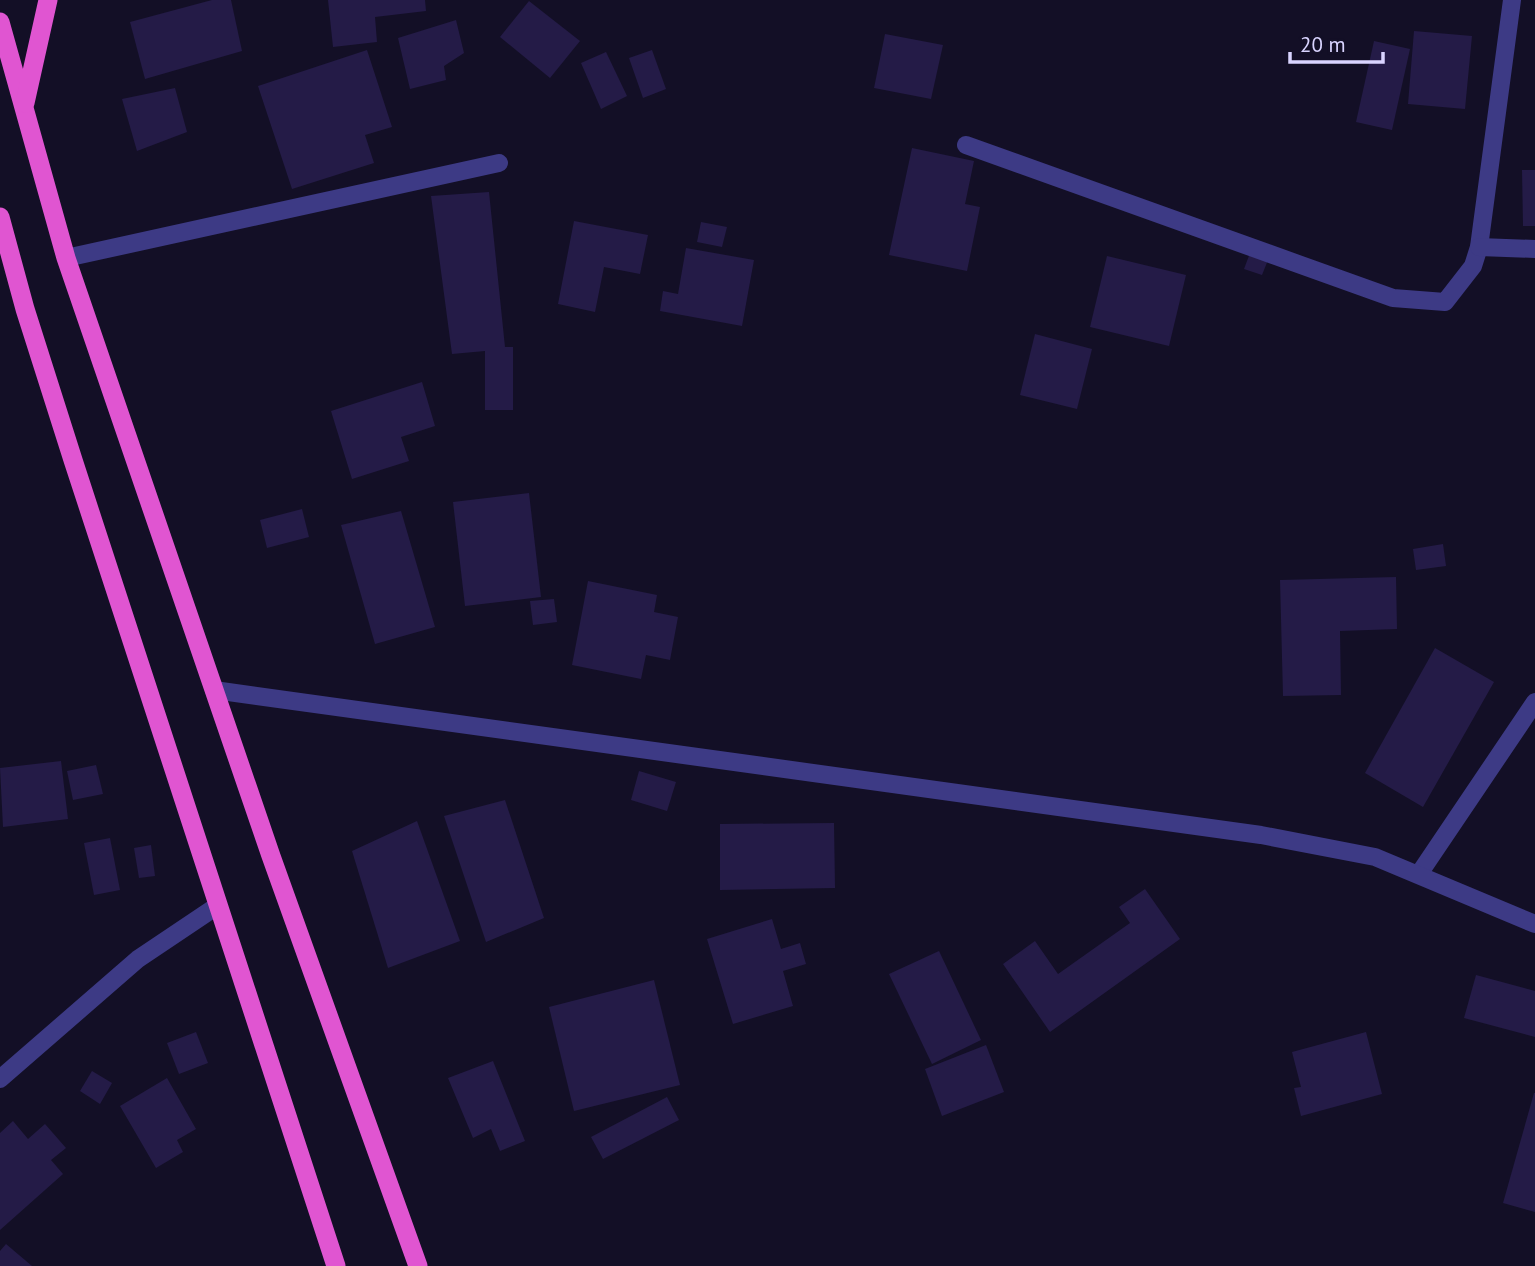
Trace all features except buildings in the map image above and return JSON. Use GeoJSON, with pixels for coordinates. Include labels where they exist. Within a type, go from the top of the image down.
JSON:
{"type":"FeatureCollection","features":[{"type":"Feature","properties":{"kind":"highway"},"geometry":{"type":"LineString","coordinates":[[24,104],[48,0]]}},
{"type":"Feature","properties":{"kind":"highway"},"geometry":{"type":"LineString","coordinates":[[0,22],[66,258],[214,690],[418,1266]]}},
{"type":"Feature","properties":{"kind":"highway"},"geometry":{"type":"LineString","coordinates":[[0,217],[25,309],[336,1266]]}},
{"type":"Feature","properties":{"kind":"street"},"geometry":{"type":"LineString","coordinates":[[966,145],[1393,298],[1445,302],[1473,266],[1479,247],[1513,0]]}},
{"type":"Feature","properties":{"kind":"street"},"geometry":{"type":"LineString","coordinates":[[66,258],[499,163]]}},
{"type":"Feature","properties":{"kind":"street"},"geometry":{"type":"LineString","coordinates":[[1479,247],[1535,249]]}},
{"type":"Feature","properties":{"kind":"street"},"geometry":{"type":"LineString","coordinates":[[214,690],[1261,835],[1375,857],[1535,924]]}},
{"type":"Feature","properties":{"kind":"street"},"geometry":{"type":"LineString","coordinates":[[1419,874],[1535,702]]}},
{"type":"Feature","properties":{"kind":"street"},"geometry":{"type":"LineString","coordinates":[[0,1079],[138,959],[217,906]]}}]}
